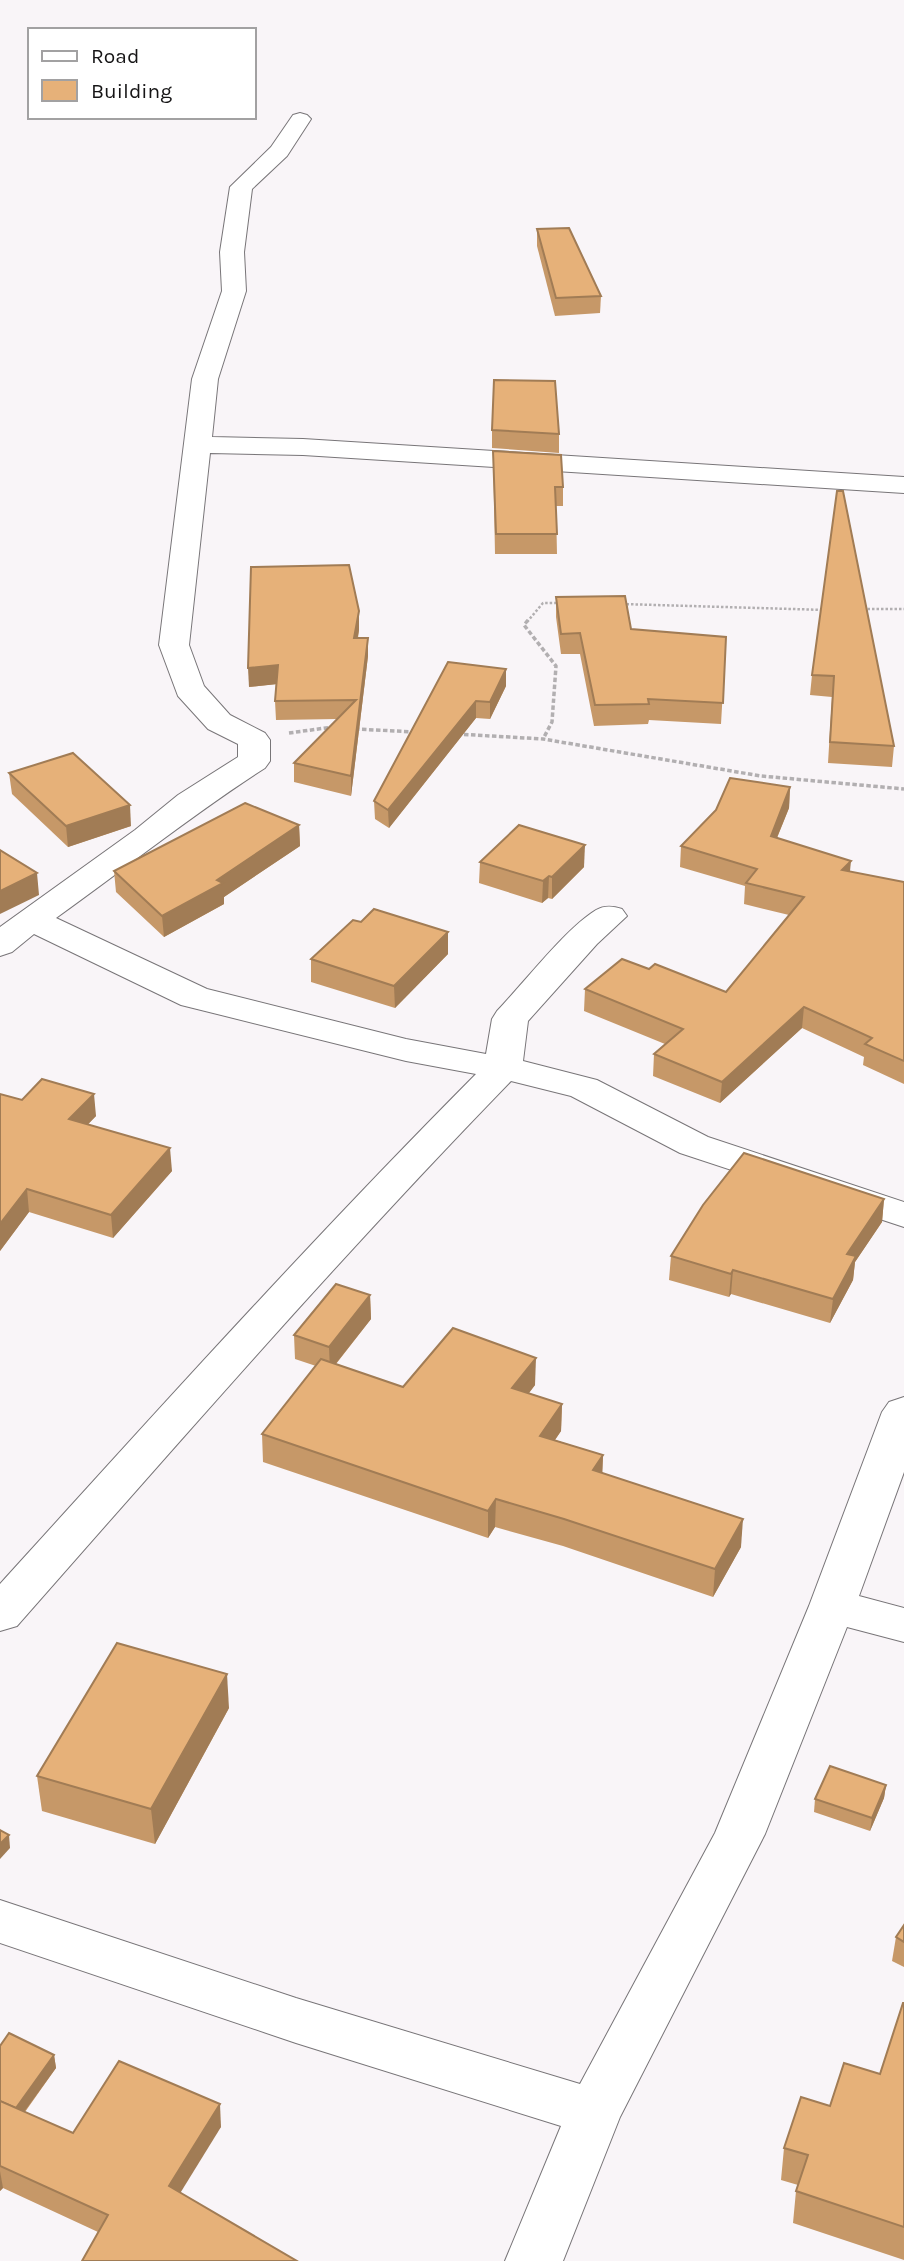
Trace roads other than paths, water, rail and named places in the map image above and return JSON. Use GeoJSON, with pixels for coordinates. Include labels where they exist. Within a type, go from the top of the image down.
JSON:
{"type":"FeatureCollection","features":[{"type":"Feature","properties":{"kind":"street"},"geometry":{"type":"LineString","coordinates":[[0,945],[30,919],[147,837],[190,802],[254,761],[254,740],[219,722],[189,689],[174,645],[205,379],[234,291],[232,252],[242,187],[279,151],[300,119]]}},
{"type":"Feature","properties":{"kind":"street"},"geometry":{"type":"LineString","coordinates":[[198,445],[303,447],[904,485]]}},
{"type":"Feature","properties":{"kind":"street"},"geometry":{"type":"LineString","coordinates":[[0,1614],[246,1339],[402,1171],[503,1068],[510,1019],[585,937],[610,916]]}},
{"type":"Feature","properties":{"kind":"street"},"geometry":{"type":"LineString","coordinates":[[30,919],[194,997],[406,1050],[503,1068],[584,1088],[694,1145],[904,1214]]}},
{"type":"Feature","properties":{"kind":"street"},"geometry":{"type":"LineString","coordinates":[[534,2261],[594,2112],[740,1834],[832,1606],[904,1412]]}},
{"type":"Feature","properties":{"kind":"street"},"geometry":{"type":"LineString","coordinates":[[832,1606],[904,1625]]}},
{"type":"Feature","properties":{"kind":"street"},"geometry":{"type":"LineString","coordinates":[[0,1921],[114,1962],[387,2050],[594,2112]]}}]}
